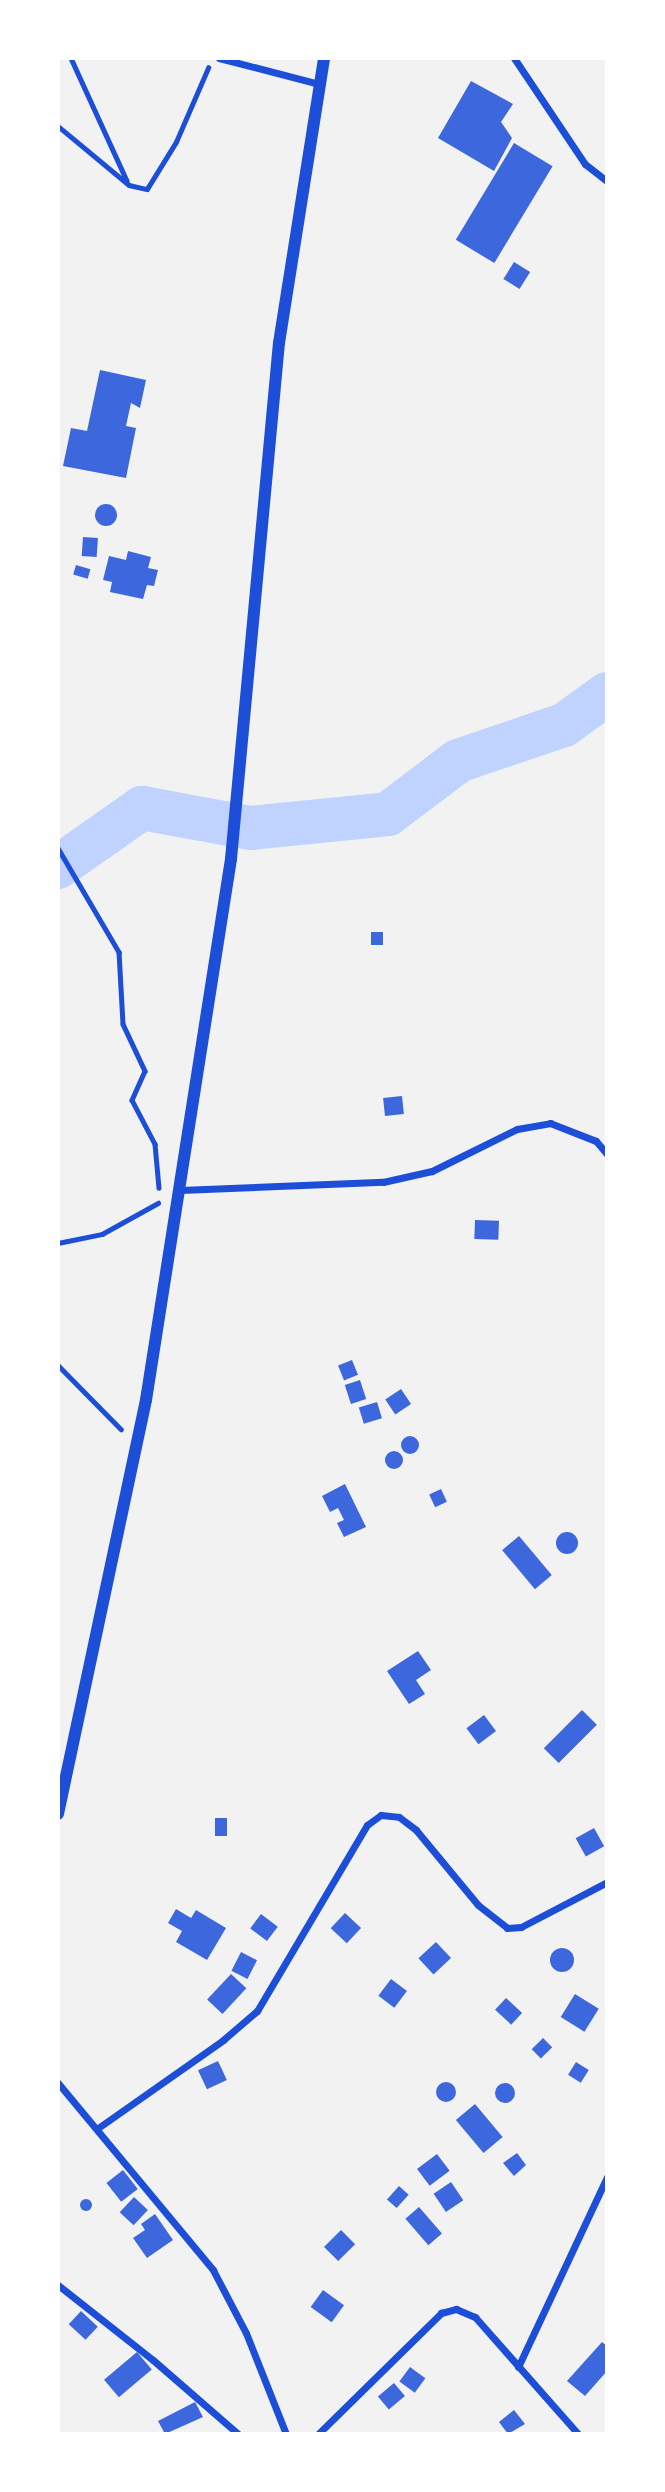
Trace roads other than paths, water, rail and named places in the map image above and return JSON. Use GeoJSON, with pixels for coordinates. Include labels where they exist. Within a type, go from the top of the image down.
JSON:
{"type":"FeatureCollection","features":[{"type":"Feature","properties":{"kind":"street"},"geometry":{"type":"LineString","coordinates":[[219,58],[318,84]]}},
{"type":"Feature","properties":{"kind":"street"},"geometry":{"type":"LineString","coordinates":[[58,1814],[137,1445],[231,859],[279,343],[324,58]]}},
{"type":"Feature","properties":{"kind":"street"},"geometry":{"type":"LineString","coordinates":[[514,58],[585,164],[607,181]]}},
{"type":"Feature","properties":{"kind":"street"},"geometry":{"type":"LineString","coordinates":[[180,1190],[383,1182],[432,1171],[517,1129],[550,1124],[596,1142],[607,1154]]}},
{"type":"Feature","properties":{"kind":"street"},"geometry":{"type":"LineString","coordinates":[[98,2128],[223,2040],[257,2011],[367,1825],[381,1815],[398,1816],[416,1830],[478,1905],[507,1928],[521,1927],[607,1882]]}},
{"type":"Feature","properties":{"kind":"street"},"geometry":{"type":"LineString","coordinates":[[58,2083],[213,2270],[246,2333],[285,2434]]}},
{"type":"Feature","properties":{"kind":"street"},"geometry":{"type":"LineString","coordinates":[[518,2367],[607,2177]]}},
{"type":"Feature","properties":{"kind":"street"},"geometry":{"type":"LineString","coordinates":[[58,2285],[153,2360],[238,2434]]}},
{"type":"Feature","properties":{"kind":"street"},"geometry":{"type":"LineString","coordinates":[[318,2434],[441,2313],[456,2309],[475,2317],[578,2434]]}},
{"type":"Feature","properties":{"kind":"waterway"},"geometry":{"type":"LineString","coordinates":[[58,867],[142,808],[251,828],[388,814],[458,761],[564,725],[607,694]]}}]}
